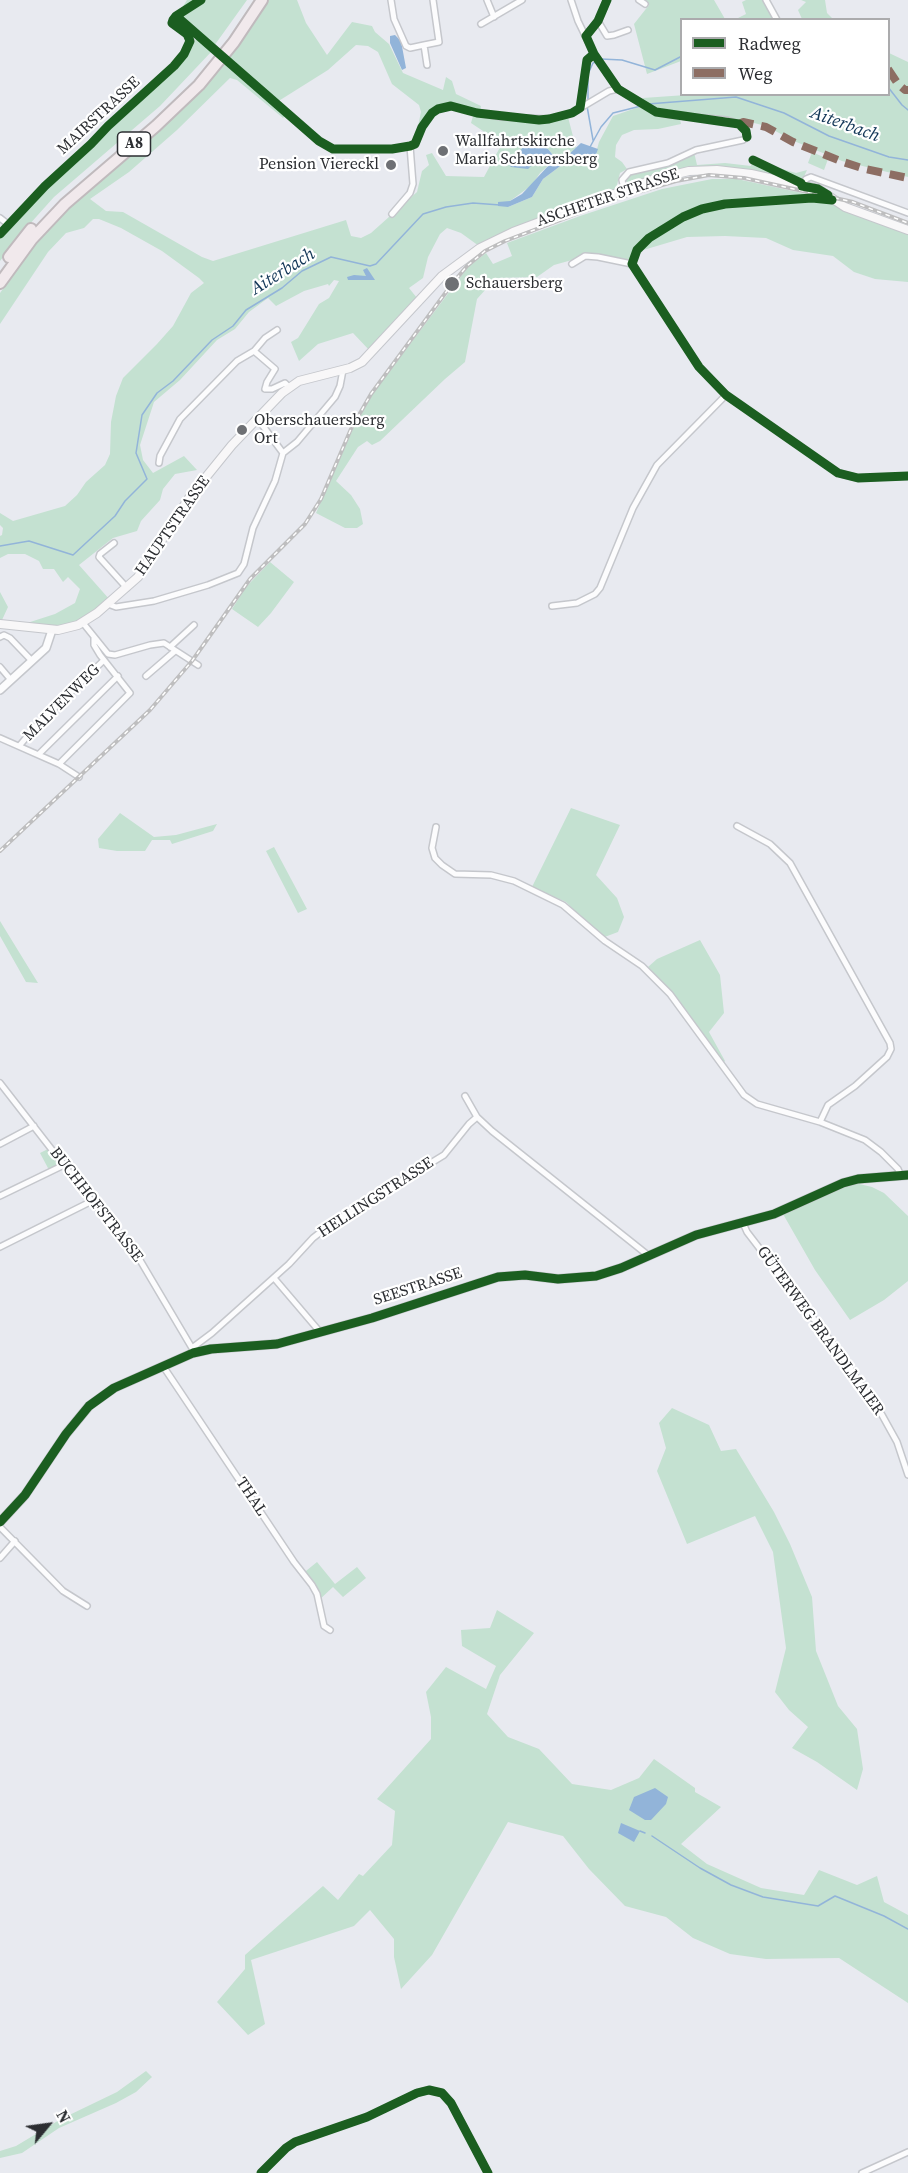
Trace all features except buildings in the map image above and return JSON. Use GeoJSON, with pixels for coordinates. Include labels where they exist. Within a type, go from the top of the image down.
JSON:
{"type":"FeatureCollection","features":[{"type":"Feature","properties":{"kind":"highway","name":"A8"},"geometry":{"type":"LineString","coordinates":[[0,270],[48,210],[187,87],[221,48],[254,0]]}},
{"type":"Feature","properties":{"kind":"highway","name":"A8"},"geometry":{"type":"LineString","coordinates":[[0,283],[32,239],[53,216],[199,85],[234,42],[262,0]]}},
{"type":"Feature","properties":{"kind":"main road","name":"ASCHETER STRASSE"},"geometry":{"type":"LineString","coordinates":[[378,346],[438,280],[480,248],[529,225],[624,189],[679,173],[708,170],[739,172],[802,186],[822,191],[845,207],[908,230]]}},
{"type":"Feature","properties":{"kind":"main road","name":"HAUPTSTRASSE"},"geometry":{"type":"LineString","coordinates":[[0,624],[65,630],[83,623],[127,588],[147,566],[166,531],[219,460],[289,387],[307,378],[362,363],[378,346]]}},
{"type":"Feature","properties":{"kind":"street"},"geometry":{"type":"LineString","coordinates":[[201,0],[176,16],[319,141],[330,148],[372,149],[413,145]]}},
{"type":"Feature","properties":{"kind":"street"},"geometry":{"type":"LineString","coordinates":[[391,0],[394,19],[406,46],[411,48],[439,42],[433,0]]}},
{"type":"Feature","properties":{"kind":"street"},"geometry":{"type":"LineString","coordinates":[[487,0],[494,17]]}},
{"type":"Feature","properties":{"kind":"street"},"geometry":{"type":"LineString","coordinates":[[481,24],[522,0]]}},
{"type":"Feature","properties":{"kind":"street"},"geometry":{"type":"LineString","coordinates":[[571,0],[595,55],[618,89],[649,108],[670,115],[727,120],[739,124],[746,131],[747,137],[743,140],[696,150],[668,163],[629,171],[622,180],[624,189]]}},
{"type":"Feature","properties":{"kind":"street"},"geometry":{"type":"LineString","coordinates":[[586,36],[598,21],[608,0]]}},
{"type":"Feature","properties":{"kind":"street"},"geometry":{"type":"LineString","coordinates":[[766,0],[776,18]]}},
{"type":"Feature","properties":{"kind":"street","name":"MAIRSTRASSE"},"geometry":{"type":"LineString","coordinates":[[0,234],[45,186],[162,78],[184,54],[189,37],[172,23],[176,16]]}},
{"type":"Feature","properties":{"kind":"street"},"geometry":{"type":"LineString","coordinates":[[598,21],[607,36],[628,30]]}},
{"type":"Feature","properties":{"kind":"street"},"geometry":{"type":"LineString","coordinates":[[424,45],[427,65]]}},
{"type":"Feature","properties":{"kind":"street"},"geometry":{"type":"LineString","coordinates":[[582,107],[587,60],[595,55]]}},
{"type":"Feature","properties":{"kind":"street"},"geometry":{"type":"LineString","coordinates":[[392,214],[405,201],[413,184],[413,145],[425,121],[438,109],[450,106],[494,116],[539,120],[563,116],[609,91],[618,89]]}},
{"type":"Feature","properties":{"kind":"street"},"geometry":{"type":"LineString","coordinates":[[802,186],[806,179],[812,177],[908,213]]}},
{"type":"Feature","properties":{"kind":"street"},"geometry":{"type":"LineString","coordinates":[[0,218],[9,225]]}},
{"type":"Feature","properties":{"kind":"street"},"geometry":{"type":"LineString","coordinates":[[633,265],[638,250]]}},
{"type":"Feature","properties":{"kind":"street"},"geometry":{"type":"LineString","coordinates":[[572,264],[585,256],[633,265],[699,367],[726,394],[838,473],[858,478],[908,476]]}},
{"type":"Feature","properties":{"kind":"street"},"geometry":{"type":"LineString","coordinates":[[159,463],[160,456],[180,419],[242,356],[254,351],[277,330]]}},
{"type":"Feature","properties":{"kind":"street"},"geometry":{"type":"LineString","coordinates":[[254,351],[274,369],[265,389],[272,389],[285,383],[289,387]]}},
{"type":"Feature","properties":{"kind":"street"},"geometry":{"type":"LineString","coordinates":[[108,604],[116,607],[154,601],[208,585],[238,573],[244,564],[253,528],[275,481],[283,453],[294,445],[335,397],[340,387],[343,370]]}},
{"type":"Feature","properties":{"kind":"street"},"geometry":{"type":"LineString","coordinates":[[552,606],[577,603],[595,594],[600,588],[633,508],[657,465],[726,394]]}},
{"type":"Feature","properties":{"kind":"street"},"geometry":{"type":"LineString","coordinates":[[257,418],[283,453]]}},
{"type":"Feature","properties":{"kind":"street"},"geometry":{"type":"LineString","coordinates":[[114,543],[99,557],[127,588]]}},
{"type":"Feature","properties":{"kind":"street"},"geometry":{"type":"LineString","coordinates":[[83,623],[106,652],[112,655],[164,643],[198,665]]}},
{"type":"Feature","properties":{"kind":"street"},"geometry":{"type":"LineString","coordinates":[[147,676],[194,626]]}},
{"type":"Feature","properties":{"kind":"street"},"geometry":{"type":"LineString","coordinates":[[0,690],[47,646],[52,630]]}},
{"type":"Feature","properties":{"kind":"street"},"geometry":{"type":"LineString","coordinates":[[0,637],[4,635],[10,638],[32,661]]}},
{"type":"Feature","properties":{"kind":"street"},"geometry":{"type":"LineString","coordinates":[[59,764],[130,694],[130,691],[96,650],[94,638]]}},
{"type":"Feature","properties":{"kind":"street","name":"MALVENWEG"},"geometry":{"type":"LineString","coordinates":[[20,745],[22,740],[104,660]]}},
{"type":"Feature","properties":{"kind":"street"},"geometry":{"type":"LineString","coordinates":[[0,667],[11,680]]}},
{"type":"Feature","properties":{"kind":"street"},"geometry":{"type":"LineString","coordinates":[[39,754],[118,676]]}},
{"type":"Feature","properties":{"kind":"street"},"geometry":{"type":"LineString","coordinates":[[0,738],[39,754],[79,777]]}},
{"type":"Feature","properties":{"kind":"street"},"geometry":{"type":"LineString","coordinates":[[737,826],[770,844],[790,863],[890,1043],[891,1049],[887,1056],[855,1086],[828,1105],[820,1122]]}},
{"type":"Feature","properties":{"kind":"street"},"geometry":{"type":"LineString","coordinates":[[436,827],[432,848],[435,858],[455,874],[491,875],[514,880],[563,905],[605,941],[654,976],[670,994],[744,1095],[757,1104],[820,1122],[865,1140],[890,1160],[905,1176]]}},
{"type":"Feature","properties":{"kind":"street","name":"BUCHHOFSTRASSE"},"geometry":{"type":"LineString","coordinates":[[0,1083],[134,1251],[193,1350]]}},
{"type":"Feature","properties":{"kind":"street"},"geometry":{"type":"LineString","coordinates":[[465,1096],[477,1117],[500,1138],[649,1256]]}},
{"type":"Feature","properties":{"kind":"street","name":"HELLINGSTRASSE"},"geometry":{"type":"LineString","coordinates":[[193,1350],[274,1278],[323,1230],[444,1155],[477,1117]]}},
{"type":"Feature","properties":{"kind":"street"},"geometry":{"type":"LineString","coordinates":[[0,1144],[34,1126]]}},
{"type":"Feature","properties":{"kind":"street"},"geometry":{"type":"LineString","coordinates":[[0,1196],[64,1165]]}},
{"type":"Feature","properties":{"kind":"street","name":"SEESTRASSE"},"geometry":{"type":"LineString","coordinates":[[0,1522],[25,1494],[66,1434],[89,1406],[114,1388],[193,1350],[261,1347],[382,1315],[498,1277],[525,1275],[558,1279],[596,1276],[696,1235],[774,1214],[843,1183],[858,1179],[905,1176]]}},
{"type":"Feature","properties":{"kind":"street"},"geometry":{"type":"LineString","coordinates":[[0,1247],[92,1201]]}},
{"type":"Feature","properties":{"kind":"street","name":"GÜTERWEG BRANDLMAIER"},"geometry":{"type":"LineString","coordinates":[[743,1223],[747,1232],[836,1348],[882,1415],[897,1442],[908,1475]]}},
{"type":"Feature","properties":{"kind":"street"},"geometry":{"type":"LineString","coordinates":[[274,1278],[320,1332]]}},
{"type":"Feature","properties":{"kind":"street","name":"THAL"},"geometry":{"type":"LineString","coordinates":[[163,1366],[294,1562],[312,1585],[317,1594],[324,1626],[330,1630]]}},
{"type":"Feature","properties":{"kind":"street"},"geometry":{"type":"LineString","coordinates":[[0,1527],[63,1591],[87,1606]]}},
{"type":"Feature","properties":{"kind":"street"},"geometry":{"type":"LineString","coordinates":[[0,1558],[15,1541]]}},
{"type":"Feature","properties":{"kind":"street"},"geometry":{"type":"LineString","coordinates":[[261,2173],[286,2148],[296,2142],[367,2117],[417,2093],[429,2090],[442,2093],[451,2103],[488,2173]]}},
{"type":"Feature","properties":{"kind":"street"},"geometry":{"type":"LineString","coordinates":[[862,2173],[908,2152]]}},
{"type":"Feature","properties":{"kind":"green space"},"geometry":{"type":"Polygon","coordinates":[[[187,0],[247,0],[214,46],[178,14],[187,0]]]}},
{"type":"Feature","properties":{"kind":"green space"},"geometry":{"type":"Polygon","coordinates":[[[269,0],[297,0],[306,23],[327,55],[352,22],[372,26],[375,32],[389,44],[403,73],[443,90],[446,77],[452,81],[456,94],[481,106],[480,112],[456,106],[431,111],[418,126],[421,112],[419,105],[392,84],[378,52],[368,46],[356,45],[328,70],[277,102],[229,59],[269,0]]]}},
{"type":"Feature","properties":{"kind":"green space"},"geometry":{"type":"Polygon","coordinates":[[[641,0],[714,0],[724,18],[680,18],[680,61],[647,74],[634,24],[649,5],[641,0]]]}},
{"type":"Feature","properties":{"kind":"green space"},"geometry":{"type":"Polygon","coordinates":[[[764,0],[774,18],[738,18],[746,14],[742,2],[764,0]]]}},
{"type":"Feature","properties":{"kind":"green space"},"geometry":{"type":"Polygon","coordinates":[[[801,0],[825,0],[827,13],[832,18],[802,18],[798,10],[806,2],[801,0]]]}},
{"type":"Feature","properties":{"kind":"green space"},"geometry":{"type":"Polygon","coordinates":[[[197,38],[212,51],[160,106],[54,197],[0,261],[0,235],[34,199],[168,77],[197,38]]]}},
{"type":"Feature","properties":{"kind":"green space"},"geometry":{"type":"Polygon","coordinates":[[[890,53],[908,62],[908,177],[842,161],[794,141],[766,126],[742,120],[679,115],[681,124],[658,129],[634,130],[622,135],[616,145],[615,157],[627,169],[620,173],[616,189],[479,246],[461,233],[447,228],[440,234],[428,257],[423,278],[409,288],[417,298],[370,351],[353,333],[318,344],[299,361],[291,342],[298,338],[319,304],[329,298],[339,281],[334,280],[329,286],[328,284],[304,291],[276,306],[268,298],[249,312],[235,329],[217,340],[180,380],[154,402],[140,445],[143,460],[153,473],[184,456],[197,470],[175,474],[163,489],[160,500],[141,521],[137,531],[113,538],[79,565],[110,600],[71,626],[53,628],[24,624],[55,614],[75,603],[80,589],[68,577],[63,582],[54,569],[43,569],[39,561],[25,554],[8,554],[0,558],[0,536],[3,528],[0,525],[0,513],[13,521],[65,506],[105,465],[110,454],[111,422],[116,396],[123,378],[173,326],[191,293],[204,283],[162,251],[121,228],[99,219],[93,219],[84,228],[66,233],[48,252],[0,324],[0,293],[37,242],[59,218],[90,188],[188,104],[225,63],[286,115],[283,118],[237,80],[230,78],[177,130],[129,172],[90,199],[106,211],[123,212],[213,261],[346,220],[351,236],[361,238],[371,233],[417,192],[422,171],[429,165],[426,155],[432,153],[446,176],[484,177],[505,138],[486,133],[471,123],[473,116],[539,123],[568,117],[576,148],[566,157],[556,159],[548,149],[541,156],[548,158],[549,165],[532,185],[510,201],[508,207],[532,197],[543,179],[559,167],[586,154],[594,160],[599,142],[613,116],[639,107],[643,98],[680,95],[890,96],[890,53]]]}},
{"type":"Feature","properties":{"kind":"green space"},"geometry":{"type":"Polygon","coordinates":[[[694,152],[697,165],[725,163],[751,166],[752,162],[758,162],[796,173],[807,170],[801,183],[725,167],[628,183],[625,180],[627,176],[674,163],[694,152]]]}},
{"type":"Feature","properties":{"kind":"green space"},"geometry":{"type":"Polygon","coordinates":[[[812,152],[828,159],[824,170],[808,163],[812,152]]]}},
{"type":"Feature","properties":{"kind":"green space"},"geometry":{"type":"Polygon","coordinates":[[[712,179],[737,179],[825,198],[834,205],[908,232],[908,282],[875,279],[854,272],[833,256],[793,250],[766,238],[725,236],[687,237],[640,251],[636,249],[632,259],[623,260],[584,254],[554,265],[537,277],[496,278],[477,299],[465,362],[380,441],[372,445],[367,441],[358,447],[336,481],[351,495],[360,509],[363,524],[357,528],[345,528],[316,513],[353,429],[374,392],[468,267],[486,253],[493,264],[512,256],[507,243],[580,216],[662,189],[712,179]]]}},
{"type":"Feature","properties":{"kind":"green space"},"geometry":{"type":"Polygon","coordinates":[[[270,562],[294,582],[258,627],[232,609],[246,587],[270,562]]]}},
{"type":"Feature","properties":{"kind":"green space"},"geometry":{"type":"Polygon","coordinates":[[[0,592],[8,607],[2,620],[0,620],[0,592]]]}},
{"type":"Feature","properties":{"kind":"green space"},"geometry":{"type":"Polygon","coordinates":[[[571,808],[620,825],[596,875],[617,898],[624,917],[618,932],[602,938],[566,902],[532,887],[571,808]]]}},
{"type":"Feature","properties":{"kind":"green space"},"geometry":{"type":"Polygon","coordinates":[[[120,813],[154,837],[176,835],[217,824],[213,831],[172,844],[170,840],[152,840],[145,851],[117,851],[99,848],[98,839],[120,813]]]}},
{"type":"Feature","properties":{"kind":"green space"},"geometry":{"type":"Polygon","coordinates":[[[274,847],[307,909],[298,913],[266,851],[274,847]]]}},
{"type":"Feature","properties":{"kind":"green space"},"geometry":{"type":"Polygon","coordinates":[[[0,921],[38,983],[26,982],[0,936],[0,921]]]}},
{"type":"Feature","properties":{"kind":"green space"},"geometry":{"type":"Polygon","coordinates":[[[700,940],[720,975],[724,1013],[709,1032],[725,1061],[722,1064],[670,991],[648,967],[657,959],[700,940]]]}},
{"type":"Feature","properties":{"kind":"green space"},"geometry":{"type":"Polygon","coordinates":[[[50,1148],[61,1162],[49,1170],[40,1153],[50,1148]]]}},
{"type":"Feature","properties":{"kind":"green space"},"geometry":{"type":"Polygon","coordinates":[[[855,1183],[884,1193],[908,1216],[908,1281],[884,1300],[850,1320],[815,1270],[783,1214],[833,1190],[855,1183]]]}},
{"type":"Feature","properties":{"kind":"green space"},"geometry":{"type":"Polygon","coordinates":[[[672,1408],[709,1425],[721,1451],[736,1449],[774,1512],[790,1544],[812,1597],[816,1651],[838,1706],[857,1729],[863,1769],[857,1790],[817,1762],[792,1748],[808,1727],[789,1710],[775,1692],[786,1648],[773,1552],[755,1516],[687,1544],[657,1471],[666,1448],[659,1423],[672,1408]]]}},
{"type":"Feature","properties":{"kind":"green space"},"geometry":{"type":"Polygon","coordinates":[[[317,1562],[335,1584],[357,1567],[366,1578],[343,1597],[333,1587],[318,1601],[312,1588],[301,1575],[317,1562]]]}},
{"type":"Feature","properties":{"kind":"green space"},"geometry":{"type":"Polygon","coordinates":[[[497,1610],[534,1633],[500,1675],[487,1714],[508,1737],[539,1749],[572,1784],[611,1790],[639,1778],[654,1759],[695,1788],[695,1792],[721,1807],[681,1844],[707,1864],[761,1888],[804,1895],[819,1870],[857,1885],[877,1876],[884,1902],[908,1915],[908,2003],[839,1958],[766,1959],[730,1954],[693,1938],[666,1917],[625,1906],[589,1869],[563,1836],[508,1822],[432,1955],[401,1989],[394,1957],[394,1939],[370,1910],[354,1926],[251,1960],[265,2024],[248,2035],[217,2002],[245,1969],[245,1955],[323,1886],[338,1900],[359,1874],[363,1876],[392,1845],[395,1811],[377,1799],[431,1739],[431,1717],[426,1692],[446,1667],[486,1689],[496,1666],[462,1646],[461,1630],[490,1628],[497,1610]]]}},
{"type":"Feature","properties":{"kind":"green space"},"geometry":{"type":"Polygon","coordinates":[[[146,2071],[152,2077],[136,2092],[59,2128],[22,2153],[0,2158],[0,2151],[16,2146],[61,2119],[117,2092],[146,2071]]]}},
{"type":"Feature","properties":{"kind":"water"},"geometry":{"type":"Polygon","coordinates":[[[395,35],[401,41],[406,68],[402,70],[390,43],[390,36],[395,35]]]}},
{"type":"Feature","properties":{"kind":"water"},"geometry":{"type":"Polygon","coordinates":[[[581,143],[598,149],[594,160],[586,154],[580,156],[543,179],[532,197],[508,207],[498,206],[498,202],[510,201],[522,194],[549,165],[548,158],[541,156],[528,169],[511,167],[507,162],[525,146],[536,144],[548,149],[556,159],[566,157],[581,143]]]}},
{"type":"Feature","properties":{"kind":"water"},"geometry":{"type":"Polygon","coordinates":[[[367,268],[375,280],[348,280],[347,277],[354,275],[366,276],[363,270],[367,268]]]}},
{"type":"Feature","properties":{"kind":"water"},"geometry":{"type":"Polygon","coordinates":[[[655,1788],[668,1797],[666,1804],[651,1820],[645,1820],[629,1810],[634,1797],[655,1788]]]}},
{"type":"Feature","properties":{"kind":"water"},"geometry":{"type":"Polygon","coordinates":[[[621,1823],[640,1831],[634,1842],[618,1833],[621,1823]]]}},
{"type":"Feature","properties":{"kind":"waterway"},"geometry":{"type":"LineString","coordinates":[[601,59],[622,60],[655,70],[680,57]]}},
{"type":"Feature","properties":{"kind":"waterway"},"geometry":{"type":"LineString","coordinates":[[588,102],[588,74],[593,63],[596,62]]}},
{"type":"Feature","properties":{"kind":"waterway"},"geometry":{"type":"LineString","coordinates":[[890,90],[908,110]]}},
{"type":"Feature","properties":{"kind":"waterway","name":"Aiterbach"},"geometry":{"type":"LineString","coordinates":[[648,104],[736,97],[784,113],[829,136],[889,157],[908,160]]}},
{"type":"Feature","properties":{"kind":"waterway"},"geometry":{"type":"LineString","coordinates":[[587,106],[593,140]]}},
{"type":"Feature","properties":{"kind":"waterway","name":"Aiterbach"},"geometry":{"type":"LineString","coordinates":[[590,147],[601,127],[613,113],[641,106]]}},
{"type":"Feature","properties":{"kind":"waterway","name":"Aiterbach"},"geometry":{"type":"LineString","coordinates":[[0,546],[29,541],[73,555],[115,516],[125,501],[147,479],[136,453],[142,415],[157,393],[173,381],[212,340],[233,326],[246,310],[282,288],[302,271],[331,257],[370,266],[376,264],[423,214],[446,207],[473,203],[500,205]]}},
{"type":"Feature","properties":{"kind":"waterway"},"geometry":{"type":"LineString","coordinates":[[640,1831],[645,1833]]}},
{"type":"Feature","properties":{"kind":"waterway"},"geometry":{"type":"LineString","coordinates":[[652,1836],[700,1868],[731,1885],[763,1897],[818,1906],[835,1896],[884,1916],[908,1929]]}},
{"type":"Feature","properties":{"kind":"railway"},"geometry":{"type":"LineString","coordinates":[[0,851],[150,710],[192,661],[250,579],[305,524],[321,499],[351,429],[371,394],[452,284],[467,266],[485,251],[505,241],[621,197],[676,181],[709,175],[744,178],[853,202],[908,223]]}},
{"type":"Feature","properties":{"kind":"marked path"},"geometry":{"type":"LineString","coordinates":[[890,72],[898,84],[908,90]]}},
{"type":"Feature","properties":{"kind":"marked path"},"geometry":{"type":"LineString","coordinates":[[739,124],[743,122],[766,127],[793,142],[843,162],[908,178]]}},
{"type":"Feature","properties":{"kind":"cycle path"},"geometry":{"type":"LineString","coordinates":[[0,234],[45,186],[174,66],[184,54],[190,41],[187,34],[172,23],[173,20],[201,0]]}},
{"type":"Feature","properties":{"kind":"cycle path"},"geometry":{"type":"LineString","coordinates":[[607,0],[598,21],[586,36],[594,54],[618,89],[656,112],[739,124],[746,131],[747,137]]}},
{"type":"Feature","properties":{"kind":"cycle path"},"geometry":{"type":"LineString","coordinates":[[176,16],[319,141],[333,149],[392,149],[410,146],[415,144],[422,127],[432,113],[451,106],[477,113],[539,120],[572,113],[580,108],[587,60],[594,54]]}},
{"type":"Feature","properties":{"kind":"cycle path"},"geometry":{"type":"LineString","coordinates":[[753,160],[801,183],[802,186],[818,189],[828,195]]}},
{"type":"Feature","properties":{"kind":"cycle path"},"geometry":{"type":"LineString","coordinates":[[832,200],[812,198],[725,204],[702,209],[683,217],[649,238],[637,250],[632,264],[699,367],[726,395],[838,473],[858,478],[908,476]]}},
{"type":"Feature","properties":{"kind":"cycle path"},"geometry":{"type":"LineString","coordinates":[[0,1522],[25,1495],[66,1434],[89,1406],[114,1388],[193,1353],[211,1349],[277,1344],[372,1318],[498,1277],[525,1275],[558,1279],[596,1276],[621,1268],[696,1235],[774,1214],[843,1183],[858,1179],[908,1175]]}},
{"type":"Feature","properties":{"kind":"cycle path"},"geometry":{"type":"LineString","coordinates":[[261,2173],[295,2142],[367,2117],[417,2093],[429,2090],[442,2093],[451,2103],[488,2173]]}},
{"type":"Feature","properties":{"kind":"place","name":"Wallfahrtskirche Maria Schauersberg"},"geometry":{"type":"Point","coordinates":[443,151]}},
{"type":"Feature","properties":{"kind":"place","name":"Pension Viereckl"},"geometry":{"type":"Point","coordinates":[391,165]}},
{"type":"Feature","properties":{"kind":"place","name":"Schauersberg"},"geometry":{"type":"Point","coordinates":[452,284]}},
{"type":"Feature","properties":{"kind":"place","name":"Oberschauersberg Ort"},"geometry":{"type":"Point","coordinates":[242,430]}}]}
